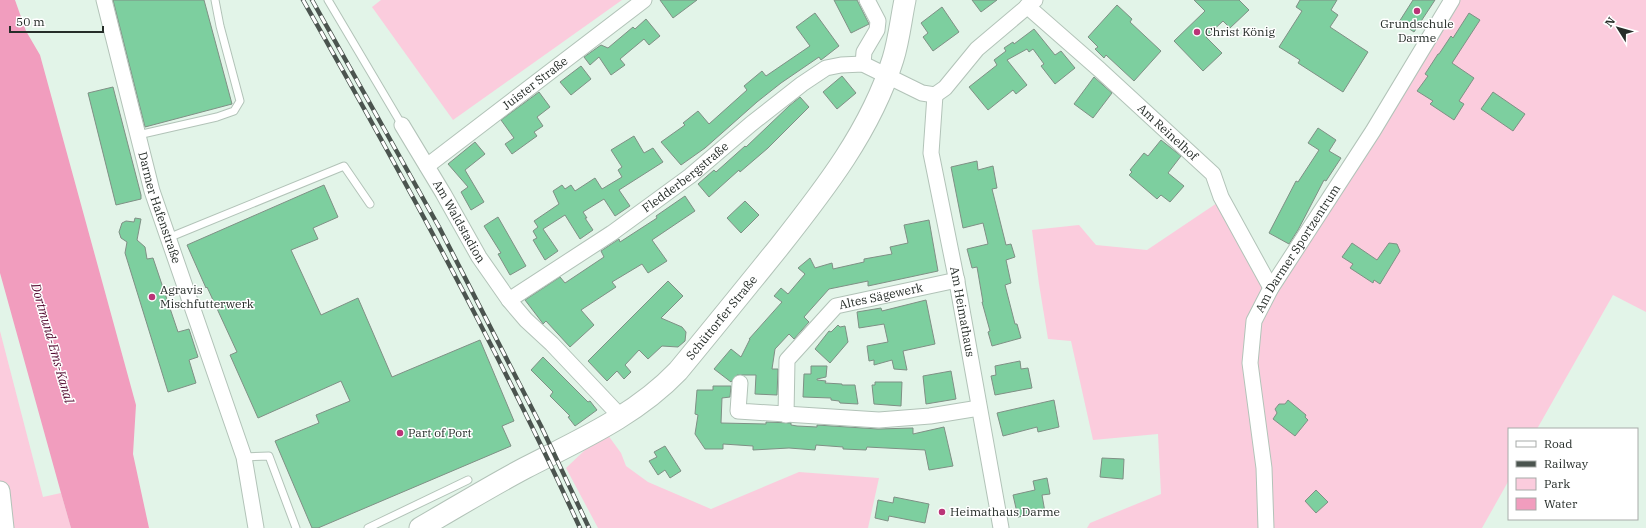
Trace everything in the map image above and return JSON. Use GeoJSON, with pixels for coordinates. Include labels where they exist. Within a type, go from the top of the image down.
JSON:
{"type":"FeatureCollection","features":[{"type":"Feature","properties":{"kind":"main road","name":"Schüttorfer Straße"},"geometry":{"type":"LineString","coordinates":[[420,528],[500,482],[622,418],[662,388],[678,371],[818,198],[866,122],[894,58],[905,0]]}},
{"type":"Feature","properties":{"kind":"street","name":"Darmer Hafenstraße"},"geometry":{"type":"LineString","coordinates":[[104,0],[152,191],[244,457],[256,528]]}},
{"type":"Feature","properties":{"kind":"street","name":"Juister Straße"},"geometry":{"type":"LineString","coordinates":[[426,166],[644,0]]}},
{"type":"Feature","properties":{"kind":"street"},"geometry":{"type":"LineString","coordinates":[[867,0],[878,21],[877,30],[864,52],[863,64],[922,93],[934,95],[945,88],[977,49],[1031,3]]}},
{"type":"Feature","properties":{"kind":"street","name":"Am Darmer Sportzentrum"},"geometry":{"type":"LineString","coordinates":[[1266,528],[1264,468],[1250,363],[1254,321],[1271,288],[1373,131],[1452,0]]}},
{"type":"Feature","properties":{"kind":"street","name":"Am Reinelhof"},"geometry":{"type":"LineString","coordinates":[[1031,3],[1100,70],[1213,174],[1222,197],[1271,288]]}},
{"type":"Feature","properties":{"kind":"street","name":"Fledderbergstraße"},"geometry":{"type":"LineString","coordinates":[[509,300],[612,233],[690,176],[751,124],[802,84],[826,68],[841,65],[863,64]]}},
{"type":"Feature","properties":{"kind":"street","name":"Am Heimathaus"},"geometry":{"type":"LineString","coordinates":[[934,95],[931,153],[957,280],[1001,528]]}},
{"type":"Feature","properties":{"kind":"street","name":"Am Waldstadion"},"geometry":{"type":"LineString","coordinates":[[402,125],[479,257],[509,300],[526,320],[552,344],[622,418]]}},
{"type":"Feature","properties":{"kind":"street","name":"Altes Sägewerk"},"geometry":{"type":"LineString","coordinates":[[786,415],[787,360],[836,306],[957,280]]}},
{"type":"Feature","properties":{"kind":"street"},"geometry":{"type":"LineString","coordinates":[[740,383],[738,411],[879,420],[930,416],[979,408]]}},
{"type":"Feature","properties":{"kind":"street"},"geometry":{"type":"LineString","coordinates":[[0,491],[4,528]]}},
{"type":"Feature","properties":{"kind":"lane"},"geometry":{"type":"LineString","coordinates":[[138,135],[234,111],[240,101],[220,26],[215,0]]}},
{"type":"Feature","properties":{"kind":"lane","name":"Am Waldstadion"},"geometry":{"type":"LineString","coordinates":[[328,0],[402,125]]}},
{"type":"Feature","properties":{"kind":"lane"},"geometry":{"type":"LineString","coordinates":[[168,238],[344,166],[370,204]]}},
{"type":"Feature","properties":{"kind":"lane"},"geometry":{"type":"LineString","coordinates":[[244,457],[269,456],[296,528]]}},
{"type":"Feature","properties":{"kind":"lane"},"geometry":{"type":"LineString","coordinates":[[368,528],[468,480]]}},
{"type":"Feature","properties":{"kind":"green space"},"geometry":{"type":"Polygon","coordinates":[[[381,0],[622,0],[453,120],[372,7],[381,0]]]}},
{"type":"Feature","properties":{"kind":"green space"},"geometry":{"type":"Polygon","coordinates":[[[1454,0],[1646,0],[1646,312],[1613,295],[1538,428],[1508,428],[1508,482],[1482,528],[1087,528],[1090,523],[1161,494],[1158,434],[1093,440],[1071,341],[1048,339],[1032,230],[1079,225],[1096,245],[1147,250],[1226,197],[1274,287],[1454,0]]]}},
{"type":"Feature","properties":{"kind":"green space"},"geometry":{"type":"Polygon","coordinates":[[[0,331],[43,497],[61,493],[71,528],[2,528],[0,522],[0,331]]]}},
{"type":"Feature","properties":{"kind":"green space"},"geometry":{"type":"Polygon","coordinates":[[[605,431],[621,453],[626,466],[648,482],[711,509],[799,472],[879,478],[868,528],[598,528],[566,468],[605,431]]]}},
{"type":"Feature","properties":{"kind":"water","name":"Dortmund-Ems-Kanal"},"geometry":{"type":"Polygon","coordinates":[[[0,0],[15,0],[26,31],[40,55],[136,405],[133,454],[149,528],[71,528],[61,493],[0,273],[0,0]]]}},
{"type":"Feature","properties":{"kind":"building"},"geometry":{"type":"Polygon","coordinates":[[[113,0],[204,0],[232,104],[145,127],[113,0]]]}},
{"type":"Feature","properties":{"kind":"building"},"geometry":{"type":"Polygon","coordinates":[[[660,0],[697,0],[673,18],[660,0]]]}},
{"type":"Feature","properties":{"kind":"building"},"geometry":{"type":"Polygon","coordinates":[[[834,0],[857,0],[869,24],[851,33],[834,0]]]}},
{"type":"Feature","properties":{"kind":"building"},"geometry":{"type":"Polygon","coordinates":[[[972,0],[997,0],[981,12],[972,0]]]}},
{"type":"Feature","properties":{"kind":"building","name":"Christ König"},"geometry":{"type":"Polygon","coordinates":[[[1194,0],[1239,0],[1249,10],[1230,28],[1223,21],[1206,37],[1222,53],[1203,71],[1174,41],[1205,11],[1194,0]]]}},
{"type":"Feature","properties":{"kind":"building"},"geometry":{"type":"Polygon","coordinates":[[[1300,0],[1337,0],[1331,10],[1338,15],[1330,27],[1368,52],[1343,92],[1298,63],[1300,60],[1279,47],[1302,11],[1296,7],[1300,0]]]}},
{"type":"Feature","properties":{"kind":"building","name":"Grundschule Darme"},"geometry":{"type":"Polygon","coordinates":[[[1413,0],[1435,0],[1414,32],[1399,22],[1413,0]]]}},
{"type":"Feature","properties":{"kind":"building"},"geometry":{"type":"Polygon","coordinates":[[[1117,5],[1132,19],[1130,22],[1161,51],[1134,81],[1106,55],[1104,58],[1095,49],[1098,47],[1088,37],[1117,5]]]}},
{"type":"Feature","properties":{"kind":"building"},"geometry":{"type":"Polygon","coordinates":[[[942,7],[959,32],[933,51],[923,37],[928,33],[921,23],[942,7]]]}},
{"type":"Feature","properties":{"kind":"building"},"geometry":{"type":"Polygon","coordinates":[[[815,13],[839,46],[821,60],[819,57],[781,83],[705,148],[681,165],[661,142],[685,125],[683,123],[698,111],[709,124],[747,90],[744,86],[762,71],[766,76],[810,46],[796,27],[815,13]]]}},
{"type":"Feature","properties":{"kind":"building"},"geometry":{"type":"Polygon","coordinates":[[[1469,13],[1480,20],[1452,63],[1474,78],[1459,101],[1464,104],[1454,120],[1430,104],[1433,101],[1417,91],[1428,76],[1425,74],[1438,54],[1451,36],[1453,38],[1469,13]]]}},
{"type":"Feature","properties":{"kind":"building"},"geometry":{"type":"Polygon","coordinates":[[[646,19],[660,36],[649,45],[644,39],[620,59],[625,65],[611,75],[599,57],[590,65],[584,57],[601,45],[608,48],[633,27],[635,29],[646,19]]]}},
{"type":"Feature","properties":{"kind":"building"},"geometry":{"type":"Polygon","coordinates":[[[1034,29],[1055,55],[1061,51],[1075,68],[1055,84],[1041,66],[1044,64],[1033,49],[1029,52],[1027,49],[1007,60],[1027,85],[1016,94],[1013,90],[988,110],[969,87],[997,65],[994,60],[1006,51],[1004,48],[1013,42],[1014,44],[1034,29]]]}},
{"type":"Feature","properties":{"kind":"building"},"geometry":{"type":"Polygon","coordinates":[[[581,66],[591,79],[571,95],[560,82],[581,66]]]}},
{"type":"Feature","properties":{"kind":"building"},"geometry":{"type":"Polygon","coordinates":[[[842,76],[856,93],[837,109],[823,92],[842,76]]]}},
{"type":"Feature","properties":{"kind":"building"},"geometry":{"type":"Polygon","coordinates":[[[1094,77],[1112,93],[1093,118],[1074,104],[1094,77]]]}},
{"type":"Feature","properties":{"kind":"building"},"geometry":{"type":"Polygon","coordinates":[[[113,87],[141,195],[141,199],[116,205],[88,93],[113,87]]]}},
{"type":"Feature","properties":{"kind":"building"},"geometry":{"type":"Polygon","coordinates":[[[539,92],[550,107],[537,117],[543,126],[534,132],[537,136],[512,154],[505,144],[514,138],[501,120],[539,92]]]}},
{"type":"Feature","properties":{"kind":"building"},"geometry":{"type":"Polygon","coordinates":[[[1493,92],[1525,114],[1513,131],[1481,109],[1493,92]]]}},
{"type":"Feature","properties":{"kind":"building"},"geometry":{"type":"Polygon","coordinates":[[[800,97],[809,107],[768,148],[740,172],[739,170],[709,197],[698,184],[714,170],[716,172],[745,146],[746,147],[800,97]]]}},
{"type":"Feature","properties":{"kind":"building"},"geometry":{"type":"Polygon","coordinates":[[[1318,128],[1336,140],[1329,151],[1341,158],[1326,181],[1324,180],[1289,244],[1269,233],[1296,181],[1298,182],[1319,150],[1308,143],[1318,128]]]}},
{"type":"Feature","properties":{"kind":"building"},"geometry":{"type":"Polygon","coordinates":[[[634,136],[644,153],[653,148],[663,162],[619,190],[630,206],[615,216],[604,199],[583,212],[593,230],[580,239],[565,215],[543,229],[558,251],[545,260],[533,240],[537,238],[533,231],[538,227],[534,221],[559,204],[553,191],[562,185],[565,189],[571,185],[575,191],[595,178],[602,189],[622,177],[618,170],[622,167],[611,150],[634,136]]]}},
{"type":"Feature","properties":{"kind":"building"},"geometry":{"type":"Polygon","coordinates":[[[1161,140],[1181,156],[1168,173],[1184,186],[1170,202],[1161,195],[1157,199],[1129,175],[1132,172],[1130,170],[1144,153],[1148,156],[1161,140]]]}},
{"type":"Feature","properties":{"kind":"building"},"geometry":{"type":"Polygon","coordinates":[[[475,142],[485,154],[465,170],[484,202],[471,210],[461,192],[468,187],[448,164],[475,142]]]}},
{"type":"Feature","properties":{"kind":"building"},"geometry":{"type":"Polygon","coordinates":[[[977,161],[978,170],[993,166],[997,188],[992,189],[1006,245],[1011,244],[1015,257],[1006,260],[1011,283],[1005,285],[1015,324],[1017,324],[1021,338],[992,346],[988,332],[990,331],[982,302],[977,267],[972,268],[967,249],[988,244],[983,223],[963,228],[951,167],[977,161]]]}},
{"type":"Feature","properties":{"kind":"building"},"geometry":{"type":"Polygon","coordinates":[[[324,185],[338,217],[313,228],[318,239],[291,250],[321,315],[358,298],[392,377],[480,340],[514,421],[502,426],[511,446],[318,528],[312,528],[275,441],[319,423],[316,415],[350,401],[341,381],[258,418],[230,355],[237,352],[187,245],[324,185]]]}},
{"type":"Feature","properties":{"kind":"building"},"geometry":{"type":"Polygon","coordinates":[[[685,196],[695,211],[652,240],[667,261],[648,273],[642,264],[612,282],[616,287],[581,310],[594,325],[570,347],[546,321],[543,324],[525,300],[560,277],[565,283],[604,257],[601,251],[619,239],[620,242],[657,218],[656,216],[685,196]]]}},
{"type":"Feature","properties":{"kind":"building"},"geometry":{"type":"Polygon","coordinates":[[[745,201],[759,215],[741,233],[727,218],[745,201]]]}},
{"type":"Feature","properties":{"kind":"building"},"geometry":{"type":"Polygon","coordinates":[[[498,217],[526,266],[510,275],[498,254],[501,253],[484,226],[498,217]]]}},
{"type":"Feature","properties":{"kind":"building","name":"Agravis Mischfutterwerk"},"geometry":{"type":"Polygon","coordinates":[[[135,218],[141,219],[137,240],[145,247],[147,259],[153,258],[178,332],[189,329],[198,357],[189,360],[196,383],[168,392],[125,253],[127,242],[121,238],[119,232],[122,223],[126,221],[134,222],[135,218]]]}},
{"type":"Feature","properties":{"kind":"building"},"geometry":{"type":"Polygon","coordinates":[[[929,220],[938,271],[868,286],[868,281],[829,289],[804,317],[809,322],[794,339],[789,334],[775,349],[772,369],[778,369],[777,395],[755,394],[756,375],[737,375],[731,382],[714,369],[731,349],[741,357],[749,339],[782,302],[774,296],[781,288],[788,294],[805,274],[798,268],[810,258],[815,268],[832,263],[833,269],[864,262],[864,259],[892,254],[890,247],[908,243],[904,225],[929,220]]]}},
{"type":"Feature","properties":{"kind":"building"},"geometry":{"type":"Polygon","coordinates":[[[1352,243],[1377,260],[1389,243],[1397,244],[1400,251],[1380,284],[1374,280],[1373,283],[1350,268],[1353,264],[1342,257],[1352,243]]]}},
{"type":"Feature","properties":{"kind":"building"},"geometry":{"type":"Polygon","coordinates":[[[668,281],[683,296],[661,318],[682,327],[686,332],[685,341],[678,347],[662,346],[648,359],[639,350],[625,365],[631,372],[624,379],[617,371],[607,381],[588,361],[668,281]]]}},
{"type":"Feature","properties":{"kind":"building"},"geometry":{"type":"Polygon","coordinates":[[[926,300],[935,344],[903,351],[907,370],[894,369],[892,360],[874,365],[874,360],[869,361],[867,346],[888,342],[884,324],[859,328],[857,312],[881,308],[882,311],[926,300]]]}},
{"type":"Feature","properties":{"kind":"building"},"geometry":{"type":"Polygon","coordinates":[[[838,325],[840,327],[845,326],[848,342],[830,363],[815,349],[829,331],[831,332],[838,325]]]}},
{"type":"Feature","properties":{"kind":"building"},"geometry":{"type":"Polygon","coordinates":[[[543,357],[588,402],[590,401],[597,410],[575,426],[568,417],[570,416],[550,396],[553,392],[531,370],[543,357]]]}},
{"type":"Feature","properties":{"kind":"building"},"geometry":{"type":"Polygon","coordinates":[[[1020,361],[1021,369],[1028,368],[1032,388],[995,395],[991,376],[996,375],[995,366],[1020,361]]]}},
{"type":"Feature","properties":{"kind":"building"},"geometry":{"type":"Polygon","coordinates":[[[811,366],[827,366],[826,377],[817,380],[826,381],[825,383],[855,385],[858,404],[840,403],[839,401],[831,400],[831,398],[803,397],[804,374],[811,374],[811,366]]]}},
{"type":"Feature","properties":{"kind":"building"},"geometry":{"type":"Polygon","coordinates":[[[951,371],[956,399],[926,404],[923,376],[951,371]]]}},
{"type":"Feature","properties":{"kind":"building"},"geometry":{"type":"Polygon","coordinates":[[[875,382],[902,382],[901,406],[874,404],[872,385],[875,385],[875,382]]]}},
{"type":"Feature","properties":{"kind":"building"},"geometry":{"type":"Polygon","coordinates":[[[713,386],[731,386],[730,397],[722,398],[721,423],[766,424],[766,422],[791,423],[791,425],[797,426],[817,427],[817,425],[878,429],[913,428],[913,434],[944,427],[953,466],[929,470],[925,450],[867,447],[866,450],[843,449],[843,447],[816,445],[815,450],[789,448],[753,450],[753,446],[723,444],[723,449],[705,449],[695,434],[698,415],[695,414],[697,390],[713,390],[713,386]]]}},
{"type":"Feature","properties":{"kind":"building"},"geometry":{"type":"Polygon","coordinates":[[[1054,400],[1059,427],[1038,432],[1037,427],[1003,436],[997,413],[1054,400]]]}},
{"type":"Feature","properties":{"kind":"building"},"geometry":{"type":"Polygon","coordinates":[[[1288,400],[1306,415],[1305,417],[1308,420],[1295,436],[1273,419],[1277,413],[1275,409],[1279,404],[1285,404],[1288,400]]]}},
{"type":"Feature","properties":{"kind":"building"},"geometry":{"type":"Polygon","coordinates":[[[665,446],[681,471],[670,478],[665,470],[658,475],[649,461],[657,457],[654,452],[665,446]]]}},
{"type":"Feature","properties":{"kind":"building"},"geometry":{"type":"Polygon","coordinates":[[[1102,458],[1124,459],[1123,479],[1100,477],[1102,458]]]}},
{"type":"Feature","properties":{"kind":"building"},"geometry":{"type":"Polygon","coordinates":[[[1047,478],[1050,494],[1042,495],[1045,512],[1018,517],[1013,495],[1035,490],[1033,481],[1047,478]]]}},
{"type":"Feature","properties":{"kind":"building"},"geometry":{"type":"Polygon","coordinates":[[[1316,490],[1328,502],[1316,513],[1305,501],[1316,490]]]}},
{"type":"Feature","properties":{"kind":"building"},"geometry":{"type":"Polygon","coordinates":[[[894,497],[929,504],[925,523],[889,516],[888,521],[875,518],[878,500],[893,503],[894,497]]]}},
{"type":"Feature","properties":{"kind":"railway"},"geometry":{"type":"LineString","coordinates":[[303,0],[412,195],[482,327],[580,528]]}},
{"type":"Feature","properties":{"kind":"railway"},"geometry":{"type":"LineString","coordinates":[[312,0],[439,227],[541,426],[589,528]]}},
{"type":"Feature","properties":{"kind":"place","name":"Grundschule Darme"},"geometry":{"type":"Point","coordinates":[1417,11]}},
{"type":"Feature","properties":{"kind":"place","name":"Christ König"},"geometry":{"type":"Point","coordinates":[1197,32]}},
{"type":"Feature","properties":{"kind":"place","name":"Agravis Mischfutterwerk"},"geometry":{"type":"Point","coordinates":[152,297]}},
{"type":"Feature","properties":{"kind":"place","name":"Part of Port"},"geometry":{"type":"Point","coordinates":[400,433]}},
{"type":"Feature","properties":{"kind":"place","name":"Heimathaus Darme"},"geometry":{"type":"Point","coordinates":[942,512]}}]}
